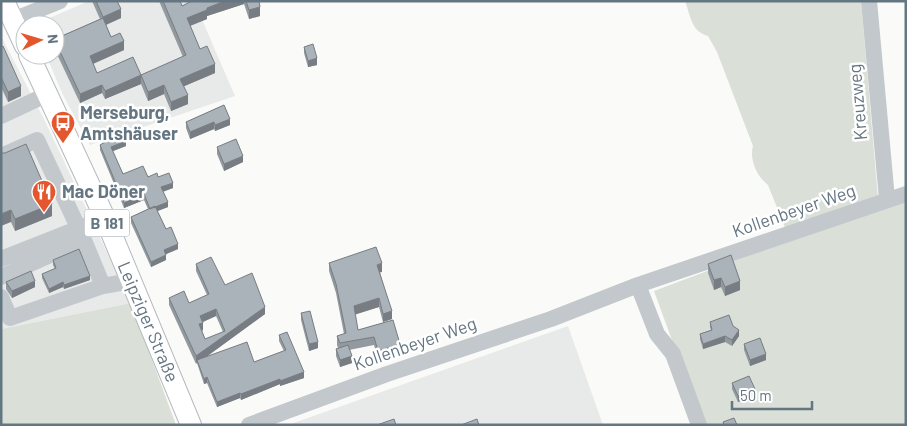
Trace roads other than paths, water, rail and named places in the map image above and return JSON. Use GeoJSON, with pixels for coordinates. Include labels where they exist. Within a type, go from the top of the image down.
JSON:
{"type":"FeatureCollection","features":[{"type":"Feature","properties":{"kind":"main road"},"geometry":{"type":"LineString","coordinates":[[4,1],[15,24]]}},
{"type":"Feature","properties":{"kind":"main road","name":"Leipziger Straße"},"geometry":{"type":"LineString","coordinates":[[34,65],[105,218],[191,425]]}},
{"type":"Feature","properties":{"kind":"street"},"geometry":{"type":"LineString","coordinates":[[13,20],[60,1]]}},
{"type":"Feature","properties":{"kind":"street","name":"Kreuzweg"},"geometry":{"type":"LineString","coordinates":[[869,1],[887,199]]}},
{"type":"Feature","properties":{"kind":"street"},"geometry":{"type":"LineString","coordinates":[[1,116],[48,94]]}},
{"type":"Feature","properties":{"kind":"street"},"geometry":{"type":"LineString","coordinates":[[1,156],[37,140],[103,286]]}},
{"type":"Feature","properties":{"kind":"street","name":"Kollenbeyer Weg"},"geometry":{"type":"LineString","coordinates":[[249,425],[387,374],[594,304],[638,285],[906,194]]}},
{"type":"Feature","properties":{"kind":"street"},"geometry":{"type":"LineString","coordinates":[[1,277],[81,234],[105,218]]}},
{"type":"Feature","properties":{"kind":"street"},"geometry":{"type":"LineString","coordinates":[[1,259],[67,232],[81,234]]}},
{"type":"Feature","properties":{"kind":"street"},"geometry":{"type":"LineString","coordinates":[[1,298],[10,318],[103,286],[131,281]]}},
{"type":"Feature","properties":{"kind":"street"},"geometry":{"type":"LineString","coordinates":[[638,285],[657,334],[673,354],[699,425]]}},
{"type":"Feature","properties":{"kind":"place","name":"Merseburg, Amtshäuser"},"geometry":{"type":"Point","coordinates":[63,144]}},
{"type":"Feature","properties":{"kind":"place","name":"Mac Döner"},"geometry":{"type":"Point","coordinates":[44,213]}}]}
